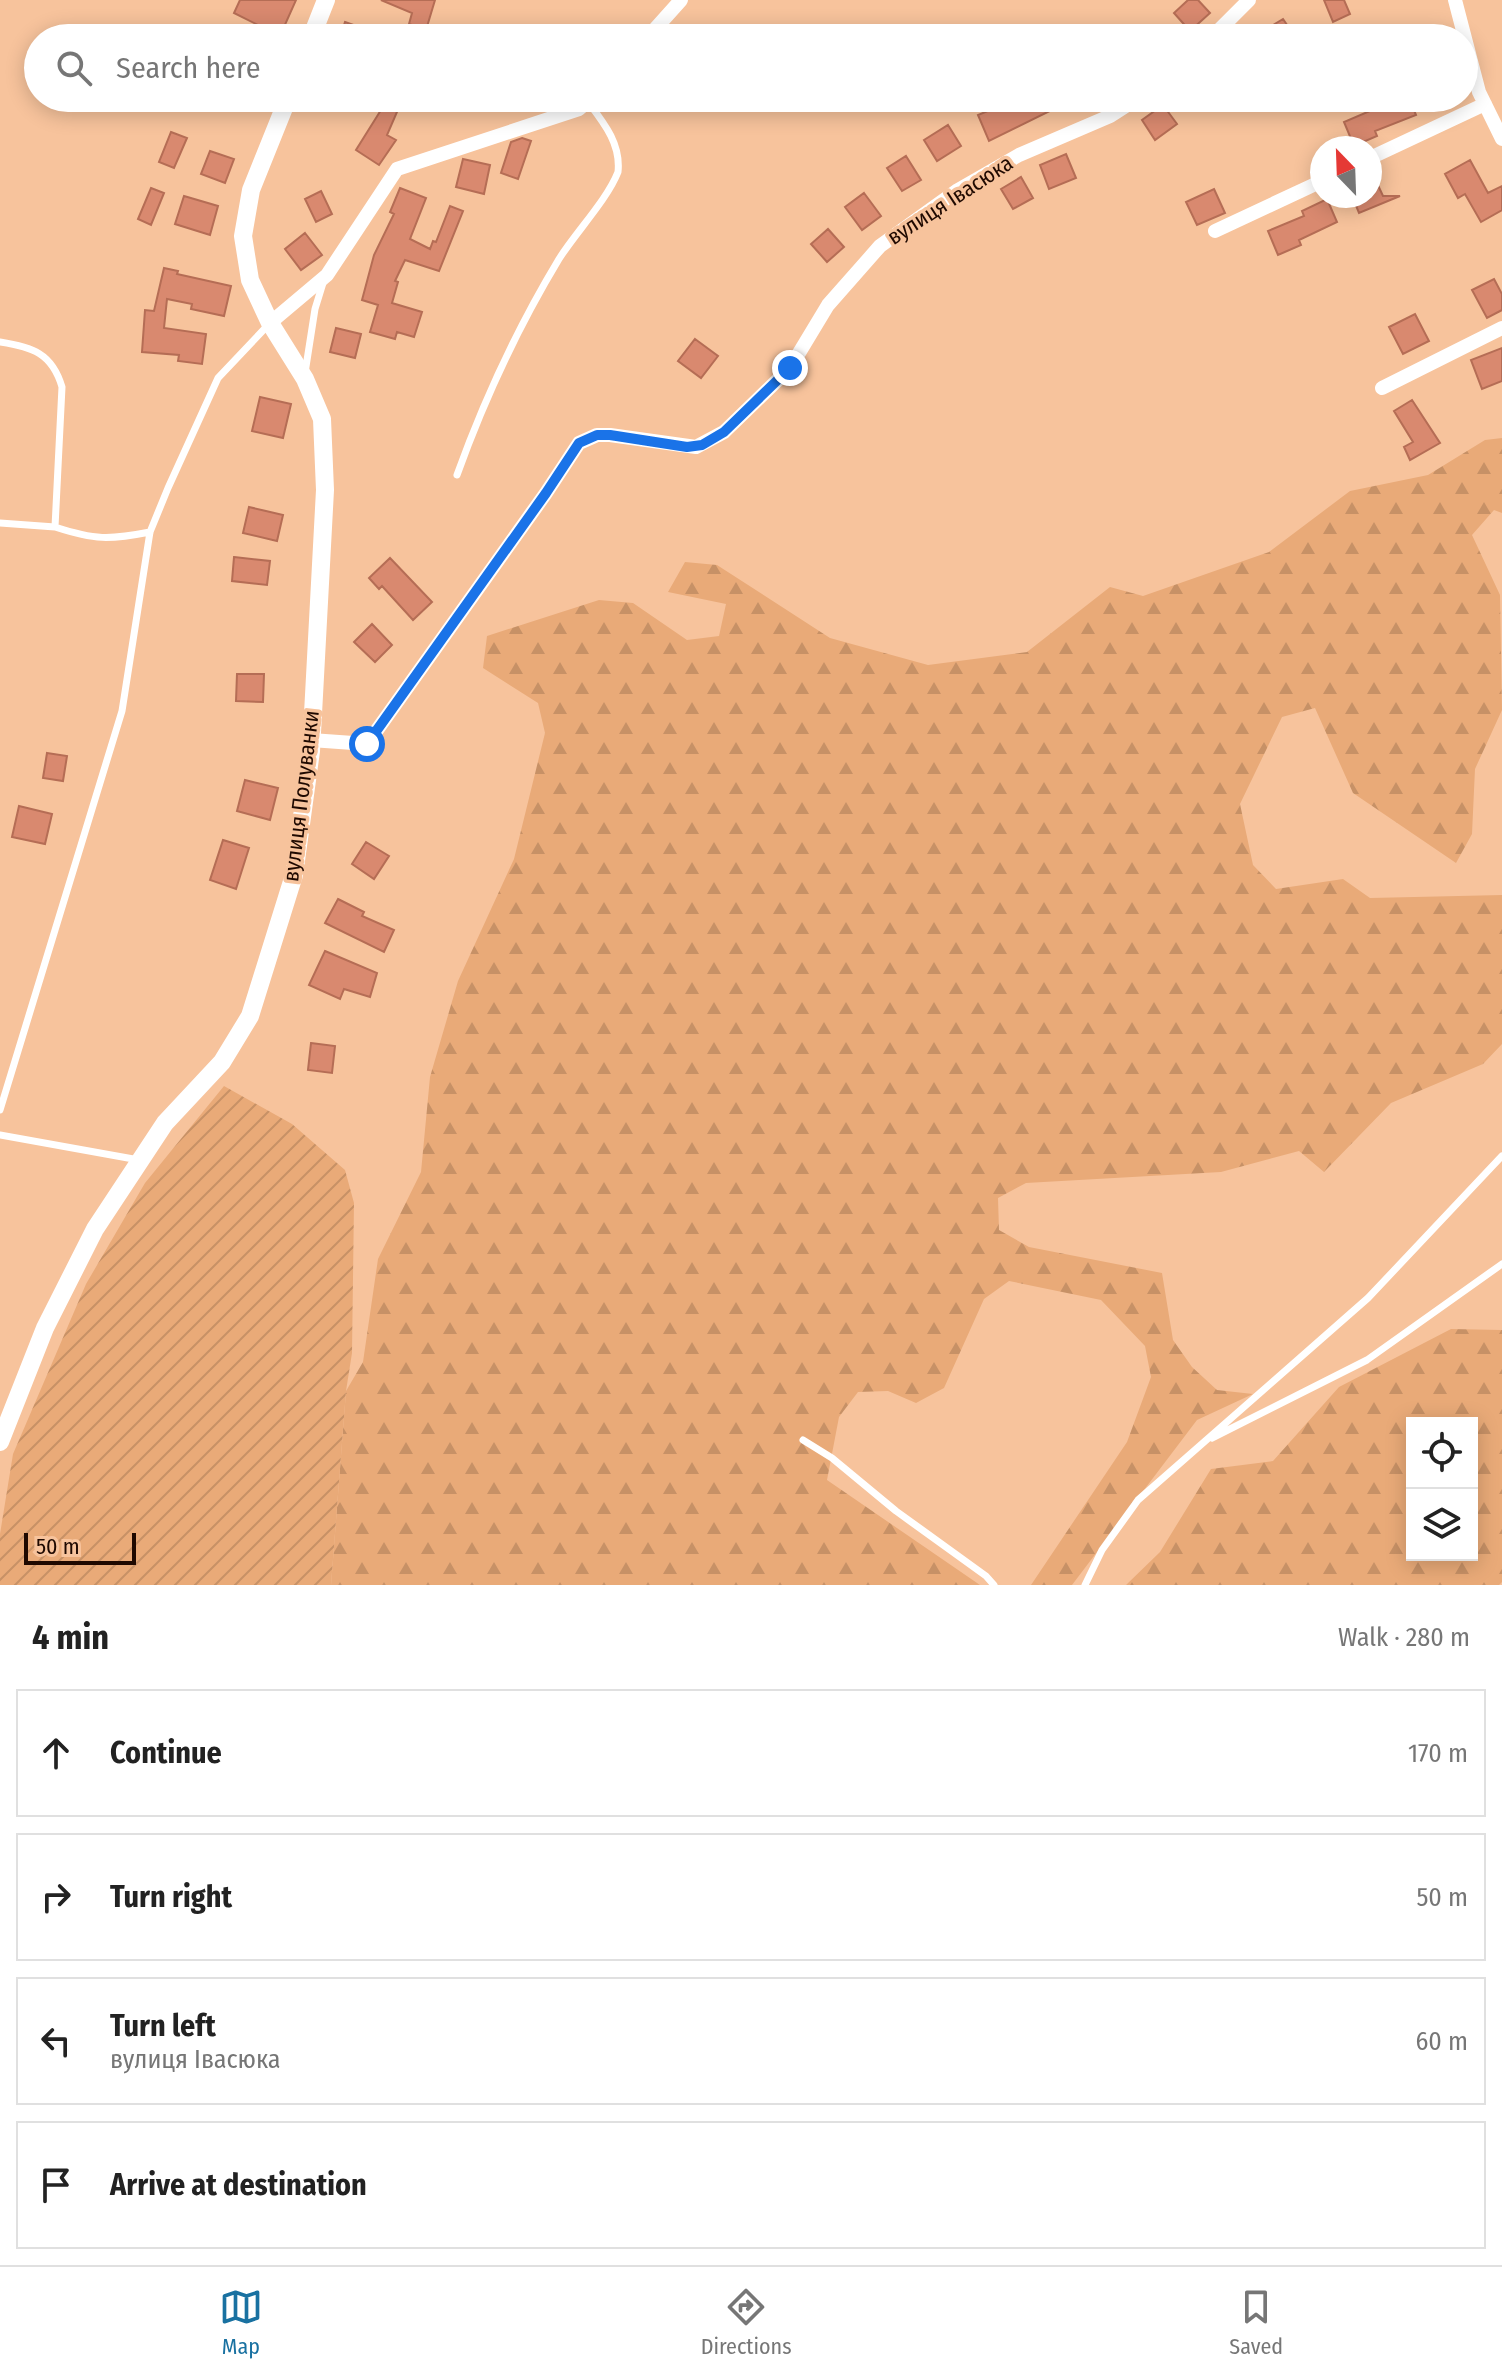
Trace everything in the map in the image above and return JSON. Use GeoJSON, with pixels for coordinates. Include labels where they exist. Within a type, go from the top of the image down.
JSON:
{"type":"FeatureCollection","features":[{"type":"Feature","properties":{"kind":"street"},"geometry":{"type":"LineString","coordinates":[[317,24],[326,0]]}},
{"type":"Feature","properties":{"kind":"street"},"geometry":{"type":"LineString","coordinates":[[660,24],[681,0]]}},
{"type":"Feature","properties":{"kind":"street"},"geometry":{"type":"LineString","coordinates":[[1225,24],[1249,0]]}},
{"type":"Feature","properties":{"kind":"street"},"geometry":{"type":"LineString","coordinates":[[1455,0],[1461,24]]}},
{"type":"Feature","properties":{"kind":"street"},"geometry":{"type":"LineString","coordinates":[[1478,88],[1502,139]]}},
{"type":"Feature","properties":{"kind":"street"},"geometry":{"type":"LineString","coordinates":[[1478,107],[1485,104]]}},
{"type":"Feature","properties":{"kind":"street","name":"вулиця Полуванки"},"geometry":{"type":"LineString","coordinates":[[0,1442],[45,1328],[95,1229],[165,1123],[222,1062],[250,1016],[294,875],[311,740],[325,490],[322,419],[305,379],[270,323],[250,280],[243,236],[251,190],[282,112]]}},
{"type":"Feature","properties":{"kind":"street"},"geometry":{"type":"LineString","coordinates":[[270,323],[327,275],[397,169],[570,112]]}},
{"type":"Feature","properties":{"kind":"street","name":"вулиця Івасюка"},"geometry":{"type":"LineString","coordinates":[[311,740],[367,744],[579,443],[597,435],[610,435],[696,447],[724,432],[790,368],[828,305],[880,246],[970,183],[1019,155],[1116,112]]}},
{"type":"Feature","properties":{"kind":"street"},"geometry":{"type":"LineString","coordinates":[[1382,152],[1468,112]]}},
{"type":"Feature","properties":{"kind":"street"},"geometry":{"type":"LineString","coordinates":[[1215,231],[1310,187]]}},
{"type":"Feature","properties":{"kind":"street"},"geometry":{"type":"LineString","coordinates":[[1382,388],[1502,328]]}},
{"type":"Feature","properties":{"kind":"lane"},"geometry":{"type":"LineString","coordinates":[[457,475],[482,408],[525,320],[559,259],[618,172],[617,155],[608,128],[598,112]]}},
{"type":"Feature","properties":{"kind":"lane"},"geometry":{"type":"LineString","coordinates":[[305,379],[315,309],[327,275]]}},
{"type":"Feature","properties":{"kind":"lane"},"geometry":{"type":"LineString","coordinates":[[0,1110],[122,711],[150,532],[218,378],[270,323]]}},
{"type":"Feature","properties":{"kind":"lane"},"geometry":{"type":"LineString","coordinates":[[0,342],[27,346],[49,361],[57,371],[62,387],[55,527]]}},
{"type":"Feature","properties":{"kind":"lane"},"geometry":{"type":"LineString","coordinates":[[0,523],[55,527],[88,538],[113,540],[150,532]]}},
{"type":"Feature","properties":{"kind":"lane"},"geometry":{"type":"LineString","coordinates":[[0,1135],[141,1160]]}},
{"type":"Feature","properties":{"kind":"lane"},"geometry":{"type":"LineString","coordinates":[[1085,1585],[1102,1550],[1138,1500],[1368,1298],[1502,1156]]}},
{"type":"Feature","properties":{"kind":"lane"},"geometry":{"type":"LineString","coordinates":[[1199,1444],[1367,1360],[1502,1264]]}},
{"type":"Feature","properties":{"kind":"lane"},"geometry":{"type":"LineString","coordinates":[[803,1440],[832,1458],[994,1585]]}},
{"type":"Feature","properties":{"kind":"green space"},"geometry":{"type":"Polygon","coordinates":[[[1502,438],[1502,513],[1494,510],[1472,535],[1500,595],[1502,710],[1475,769],[1472,834],[1456,863],[1353,793],[1315,708],[1282,717],[1240,804],[1253,865],[1276,889],[1343,879],[1370,898],[1502,895],[1502,1044],[1483,1064],[1391,1103],[1324,1172],[1299,1151],[1221,1172],[1026,1183],[998,1198],[999,1230],[1029,1247],[1162,1273],[1173,1340],[1192,1367],[1217,1390],[1253,1394],[1197,1420],[1072,1585],[1031,1585],[1127,1442],[1151,1377],[1145,1346],[1101,1300],[1009,1281],[984,1299],[944,1388],[916,1403],[888,1391],[858,1392],[839,1417],[827,1480],[980,1585],[331,1585],[346,1391],[363,1362],[378,1259],[421,1172],[430,1077],[458,981],[514,859],[545,733],[538,703],[483,668],[487,636],[599,600],[633,603],[687,640],[719,636],[726,604],[668,592],[685,562],[717,565],[830,638],[928,665],[1027,652],[1110,587],[1143,596],[1269,552],[1350,491],[1428,475],[1485,440],[1502,438]]]}},
{"type":"Feature","properties":{"kind":"green space"},"geometry":{"type":"Polygon","coordinates":[[[224,1086],[292,1124],[345,1170],[354,1203],[352,1353],[346,1391],[331,1585],[0,1585],[0,1534],[13,1454],[86,1284],[145,1183],[224,1086]]]}},
{"type":"Feature","properties":{"kind":"green space"},"geometry":{"type":"Polygon","coordinates":[[[1451,1329],[1502,1330],[1502,1582],[1499,1585],[1126,1585],[1160,1552],[1211,1469],[1273,1461],[1339,1387],[1451,1329]]]}},
{"type":"Feature","properties":{"kind":"building"},"geometry":{"type":"Polygon","coordinates":[[[240,0],[296,0],[285,24],[256,24],[234,13],[240,0]]]}},
{"type":"Feature","properties":{"kind":"building"},"geometry":{"type":"Polygon","coordinates":[[[381,0],[435,0],[428,24],[409,24],[412,13],[381,0]]]}},
{"type":"Feature","properties":{"kind":"building"},"geometry":{"type":"Polygon","coordinates":[[[1188,0],[1198,0],[1210,13],[1198,24],[1184,24],[1174,13],[1188,0]]]}},
{"type":"Feature","properties":{"kind":"building"},"geometry":{"type":"Polygon","coordinates":[[[1324,0],[1344,0],[1350,14],[1333,22],[1324,0]]]}},
{"type":"Feature","properties":{"kind":"building"},"geometry":{"type":"Polygon","coordinates":[[[380,112],[397,112],[387,135],[396,140],[379,165],[356,150],[380,112]]]}},
{"type":"Feature","properties":{"kind":"building"},"geometry":{"type":"Polygon","coordinates":[[[985,112],[1048,112],[989,141],[978,115],[985,112]]]}},
{"type":"Feature","properties":{"kind":"building"},"geometry":{"type":"Polygon","coordinates":[[[1153,112],[1168,112],[1177,124],[1155,140],[1142,120],[1153,112]]]}},
{"type":"Feature","properties":{"kind":"building"},"geometry":{"type":"Polygon","coordinates":[[[1368,112],[1415,112],[1416,115],[1375,131],[1377,136],[1350,136],[1344,122],[1368,112]]]}},
{"type":"Feature","properties":{"kind":"building"},"geometry":{"type":"Polygon","coordinates":[[[948,125],[961,146],[937,161],[924,140],[948,125]]]}},
{"type":"Feature","properties":{"kind":"building"},"geometry":{"type":"Polygon","coordinates":[[[171,132],[187,138],[174,168],[159,162],[171,132]]]}},
{"type":"Feature","properties":{"kind":"building"},"geometry":{"type":"Polygon","coordinates":[[[522,138],[531,141],[518,179],[501,173],[511,142],[522,138]]]}},
{"type":"Feature","properties":{"kind":"building"},"geometry":{"type":"Polygon","coordinates":[[[210,151],[234,159],[225,183],[201,174],[210,151]]]}},
{"type":"Feature","properties":{"kind":"building"},"geometry":{"type":"Polygon","coordinates":[[[1066,154],[1076,178],[1049,189],[1040,165],[1066,154]]]}},
{"type":"Feature","properties":{"kind":"building"},"geometry":{"type":"Polygon","coordinates":[[[906,156],[921,180],[902,191],[887,168],[906,156]]]}},
{"type":"Feature","properties":{"kind":"building"},"geometry":{"type":"Polygon","coordinates":[[[463,159],[490,165],[484,194],[456,187],[463,159]]]}},
{"type":"Feature","properties":{"kind":"building"},"geometry":{"type":"Polygon","coordinates":[[[1470,160],[1488,193],[1502,186],[1502,210],[1481,222],[1465,194],[1458,198],[1445,174],[1470,160]]]}},
{"type":"Feature","properties":{"kind":"building"},"geometry":{"type":"Polygon","coordinates":[[[1021,177],[1033,198],[1013,209],[1001,189],[1021,177]]]}},
{"type":"Feature","properties":{"kind":"building"},"geometry":{"type":"Polygon","coordinates":[[[151,188],[164,193],[151,225],[138,219],[151,188]]]}},
{"type":"Feature","properties":{"kind":"building"},"geometry":{"type":"Polygon","coordinates":[[[400,188],[426,198],[410,239],[430,249],[433,241],[436,242],[450,206],[463,211],[439,271],[405,260],[395,281],[398,282],[392,303],[422,312],[414,337],[397,332],[395,339],[370,332],[378,305],[362,300],[374,255],[394,214],[390,212],[400,188]]]}},
{"type":"Feature","properties":{"kind":"building"},"geometry":{"type":"Polygon","coordinates":[[[1214,189],[1225,213],[1197,225],[1186,202],[1214,189]]]}},
{"type":"Feature","properties":{"kind":"building"},"geometry":{"type":"Polygon","coordinates":[[[321,191],[332,214],[316,222],[305,199],[321,191]]]}},
{"type":"Feature","properties":{"kind":"building"},"geometry":{"type":"Polygon","coordinates":[[[864,193],[881,216],[862,230],[845,207],[864,193]]]}},
{"type":"Feature","properties":{"kind":"building"},"geometry":{"type":"Polygon","coordinates":[[[1382,194],[1400,196],[1382,203],[1382,194]]]}},
{"type":"Feature","properties":{"kind":"building"},"geometry":{"type":"Polygon","coordinates":[[[184,196],[218,206],[210,235],[175,224],[184,196]]]}},
{"type":"Feature","properties":{"kind":"building"},"geometry":{"type":"Polygon","coordinates":[[[1310,207],[1331,208],[1337,222],[1299,240],[1301,245],[1278,255],[1268,231],[1304,216],[1302,211],[1310,207]]]}},
{"type":"Feature","properties":{"kind":"building"},"geometry":{"type":"Polygon","coordinates":[[[828,229],[844,247],[827,262],[811,244],[828,229]]]}},
{"type":"Feature","properties":{"kind":"building"},"geometry":{"type":"Polygon","coordinates":[[[305,233],[322,255],[301,270],[285,249],[305,233]]]}},
{"type":"Feature","properties":{"kind":"building"},"geometry":{"type":"Polygon","coordinates":[[[164,268],[178,271],[177,274],[231,286],[224,316],[191,309],[192,304],[167,299],[164,328],[206,334],[202,364],[178,361],[179,355],[142,352],[145,310],[154,311],[164,268]]]}},
{"type":"Feature","properties":{"kind":"building"},"geometry":{"type":"Polygon","coordinates":[[[1494,279],[1502,294],[1502,310],[1487,318],[1472,290],[1494,279]]]}},
{"type":"Feature","properties":{"kind":"building"},"geometry":{"type":"Polygon","coordinates":[[[1415,314],[1429,341],[1403,354],[1389,327],[1415,314]]]}},
{"type":"Feature","properties":{"kind":"building"},"geometry":{"type":"Polygon","coordinates":[[[336,328],[361,334],[355,358],[330,352],[336,328]]]}},
{"type":"Feature","properties":{"kind":"building"},"geometry":{"type":"Polygon","coordinates":[[[695,339],[718,356],[701,378],[678,361],[695,339]]]}},
{"type":"Feature","properties":{"kind":"building"},"geometry":{"type":"Polygon","coordinates":[[[1502,348],[1502,381],[1482,389],[1471,360],[1502,348]]]}},
{"type":"Feature","properties":{"kind":"building"},"geometry":{"type":"Polygon","coordinates":[[[260,397],[291,404],[283,438],[252,431],[260,397]]]}},
{"type":"Feature","properties":{"kind":"building"},"geometry":{"type":"Polygon","coordinates":[[[1412,400],[1440,443],[1410,460],[1404,447],[1413,442],[1394,411],[1412,400]]]}},
{"type":"Feature","properties":{"kind":"building"},"geometry":{"type":"Polygon","coordinates":[[[249,507],[283,515],[277,541],[243,533],[249,507]]]}},
{"type":"Feature","properties":{"kind":"building"},"geometry":{"type":"Polygon","coordinates":[[[234,557],[270,561],[267,585],[232,581],[234,557]]]}},
{"type":"Feature","properties":{"kind":"building"},"geometry":{"type":"Polygon","coordinates":[[[390,558],[432,602],[413,620],[382,586],[379,589],[369,578],[390,558]]]}},
{"type":"Feature","properties":{"kind":"building"},"geometry":{"type":"Polygon","coordinates":[[[372,624],[392,645],[375,662],[354,642],[372,624]]]}},
{"type":"Feature","properties":{"kind":"building"},"geometry":{"type":"Polygon","coordinates":[[[237,674],[264,674],[263,702],[236,701],[237,674]]]}},
{"type":"Feature","properties":{"kind":"building"},"geometry":{"type":"Polygon","coordinates":[[[47,753],[67,756],[63,781],[43,778],[47,753]]]}},
{"type":"Feature","properties":{"kind":"building"},"geometry":{"type":"Polygon","coordinates":[[[245,780],[278,788],[270,820],[237,811],[245,780]]]}},
{"type":"Feature","properties":{"kind":"building"},"geometry":{"type":"Polygon","coordinates":[[[19,806],[52,814],[45,844],[12,837],[19,806]]]}},
{"type":"Feature","properties":{"kind":"building"},"geometry":{"type":"Polygon","coordinates":[[[223,840],[249,848],[236,889],[210,880],[223,840]]]}},
{"type":"Feature","properties":{"kind":"building"},"geometry":{"type":"Polygon","coordinates":[[[366,842],[389,856],[374,879],[352,864],[366,842]]]}},
{"type":"Feature","properties":{"kind":"building"},"geometry":{"type":"Polygon","coordinates":[[[338,899],[364,912],[362,916],[394,930],[384,952],[325,923],[338,899]]]}},
{"type":"Feature","properties":{"kind":"building"},"geometry":{"type":"Polygon","coordinates":[[[325,951],[377,973],[370,997],[344,989],[340,999],[309,985],[325,951]]]}},
{"type":"Feature","properties":{"kind":"building"},"geometry":{"type":"Polygon","coordinates":[[[311,1043],[335,1046],[332,1073],[308,1070],[311,1043]]]}},
{"type":"Feature","properties":{"kind":"route"},"geometry":{"type":"LineString","coordinates":[[367,744],[579,443],[597,435],[610,435],[687,447],[702,445],[724,432],[790,368]]}}]}
